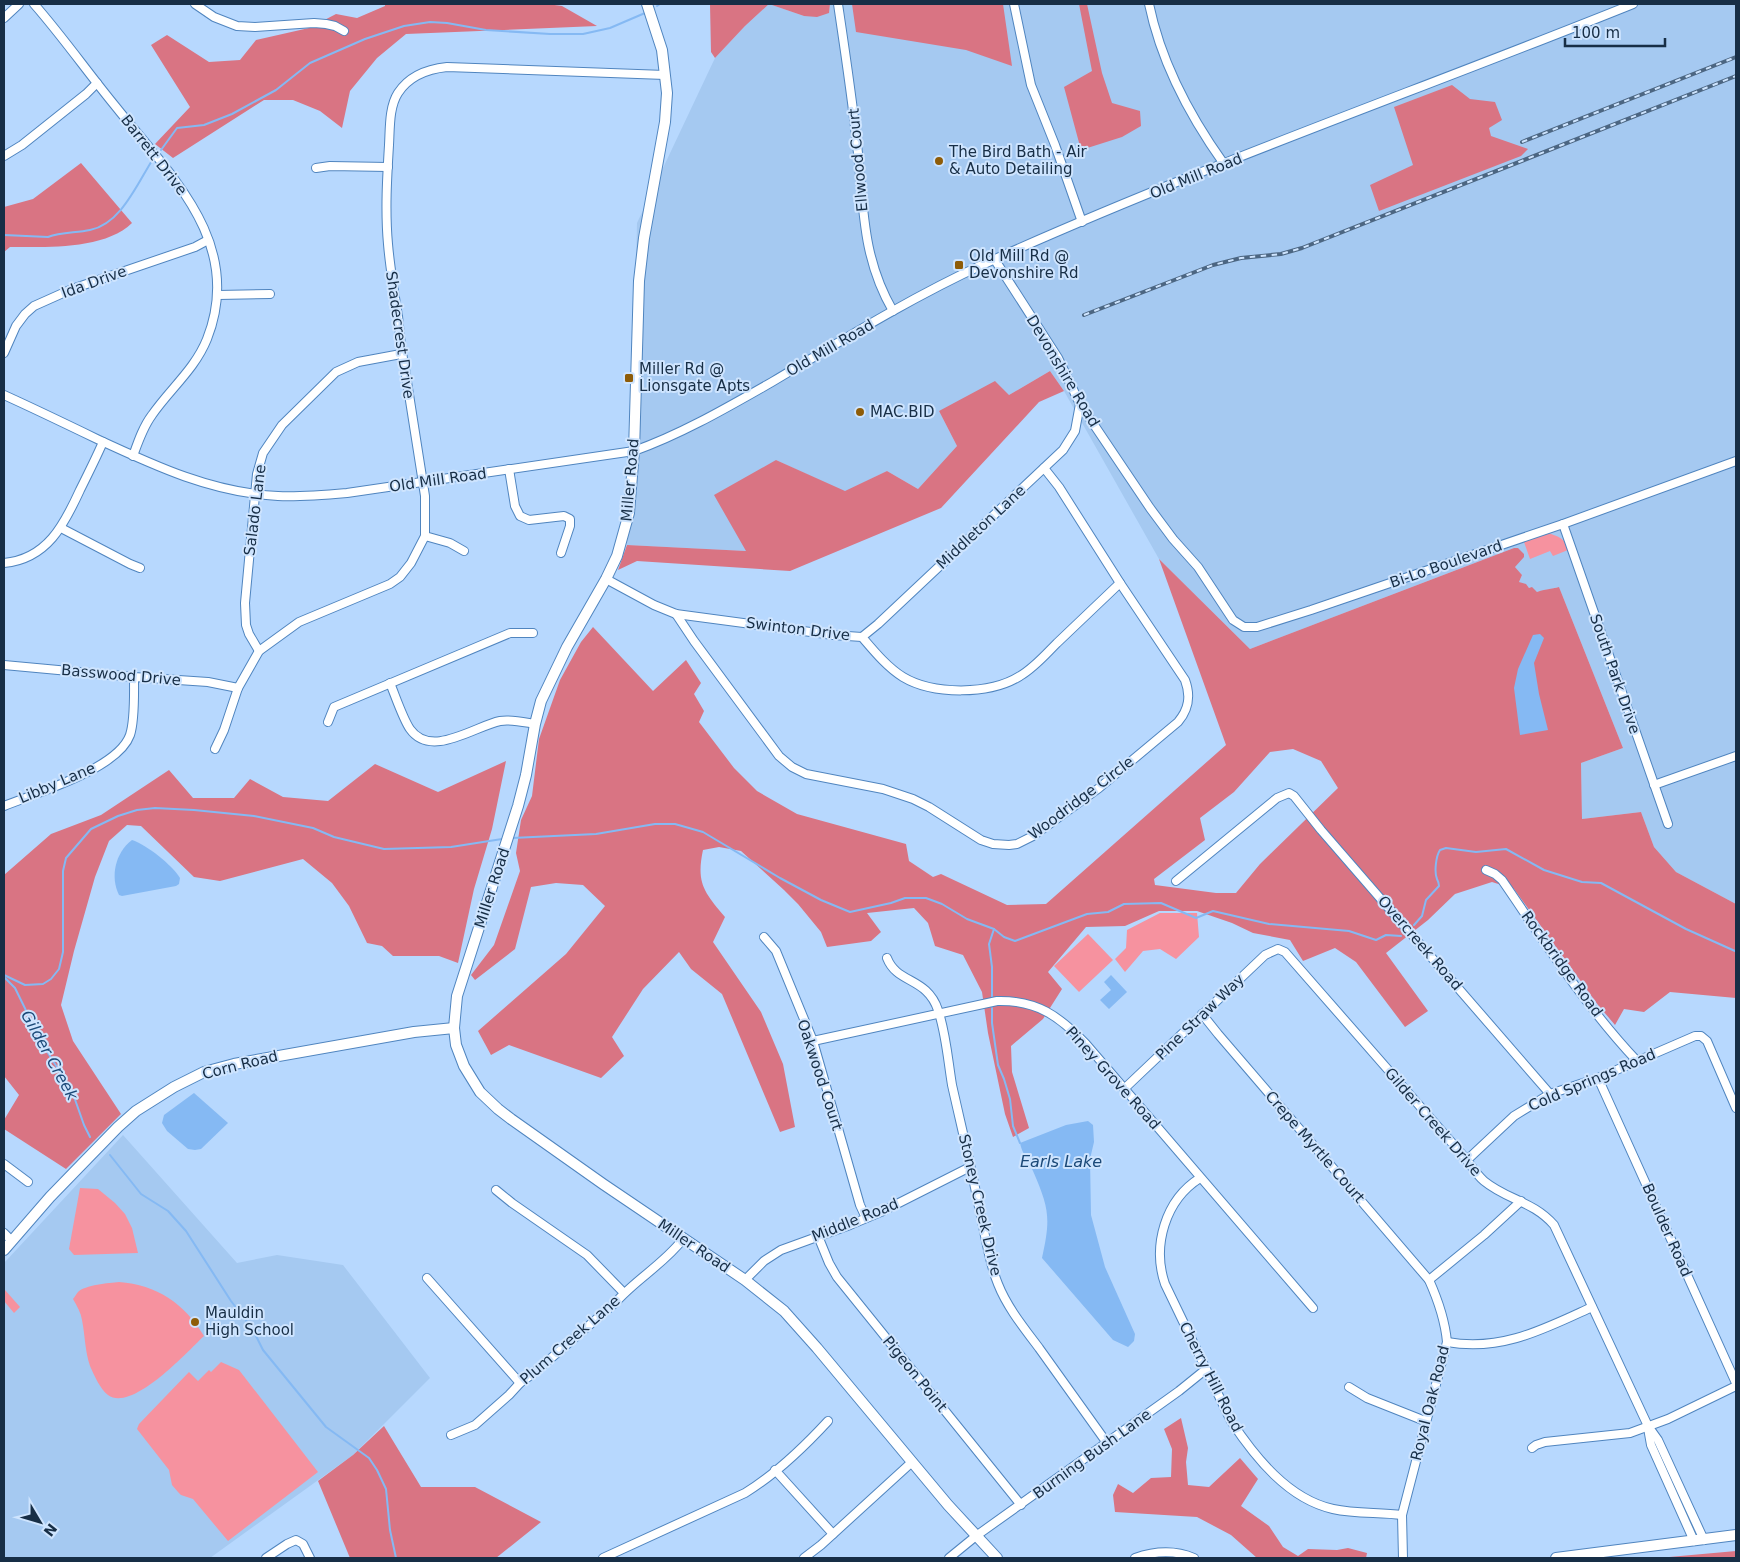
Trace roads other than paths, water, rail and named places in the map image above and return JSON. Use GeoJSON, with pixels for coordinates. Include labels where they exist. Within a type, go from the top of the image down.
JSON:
{"type":"FeatureCollection","features":[{"type":"Feature","properties":{"kind":"street"},"geometry":{"type":"LineString","coordinates":[[4,18],[19,4]]}},
{"type":"Feature","properties":{"kind":"street","name":"Barrett Drive"},"geometry":{"type":"LineString","coordinates":[[34,4],[175,179],[197,214],[213,256],[218,295],[212,323],[202,350],[190,369],[150,416],[133,456]]}},
{"type":"Feature","properties":{"kind":"street"},"geometry":{"type":"LineString","coordinates":[[195,4],[214,17],[237,26],[255,27],[314,23],[335,26],[344,32]]}},
{"type":"Feature","properties":{"kind":"street","name":"Miller Road"},"geometry":{"type":"LineString","coordinates":[[647,4],[662,50],[667,93],[665,122],[644,238],[639,281],[634,451],[631,500],[627,525],[617,556],[567,647],[550,682],[534,724],[526,775],[508,840],[457,996],[454,1028],[456,1045],[464,1066],[480,1092],[498,1110],[745,1280],[775,1303],[796,1323],[912,1462],[997,1558]]}},
{"type":"Feature","properties":{"kind":"street","name":"Ellwood Court"},"geometry":{"type":"LineString","coordinates":[[838,4],[851,92],[865,236],[875,275],[893,311]]}},
{"type":"Feature","properties":{"kind":"street"},"geometry":{"type":"LineString","coordinates":[[1014,4],[1032,85],[1082,222]]}},
{"type":"Feature","properties":{"kind":"street"},"geometry":{"type":"LineString","coordinates":[[1149,4],[1156,36],[1168,68],[1188,106],[1224,164]]}},
{"type":"Feature","properties":{"kind":"street","name":"Old Mill Road"},"geometry":{"type":"LineString","coordinates":[[4,394],[133,456],[199,482],[255,494],[306,496],[347,493],[634,451],[660,442],[746,397],[893,311],[995,260],[1224,164],[1633,4]]}},
{"type":"Feature","properties":{"kind":"street","name":"Shadecrest Drive"},"geometry":{"type":"LineString","coordinates":[[215,749],[224,730],[238,688],[259,651],[299,622],[390,584],[400,577],[411,564],[425,536],[425,496],[402,354],[388,243],[388,167],[391,113],[395,98],[408,81],[429,70],[455,66],[665,75]]}},
{"type":"Feature","properties":{"kind":"street"},"geometry":{"type":"LineString","coordinates":[[4,156],[22,145],[97,83]]}},
{"type":"Feature","properties":{"kind":"street"},"geometry":{"type":"LineString","coordinates":[[316,168],[330,166],[388,167]]}},
{"type":"Feature","properties":{"kind":"street","name":"Ida Drive"},"geometry":{"type":"LineString","coordinates":[[4,354],[16,326],[24,314],[34,306],[72,289],[208,240]]}},
{"type":"Feature","properties":{"kind":"street","name":"Devonshire Road"},"geometry":{"type":"LineString","coordinates":[[995,260],[1050,344],[1080,404],[1150,508],[1186,553]]}},
{"type":"Feature","properties":{"kind":"street"},"geometry":{"type":"LineString","coordinates":[[218,295],[270,294]]}},
{"type":"Feature","properties":{"kind":"street","name":"Salado Lane"},"geometry":{"type":"LineString","coordinates":[[259,651],[249,634],[245,618],[247,574],[258,468],[267,444],[282,425],[336,372],[352,364],[402,354]]}},
{"type":"Feature","properties":{"kind":"street","name":"Middleton Lane"},"geometry":{"type":"LineString","coordinates":[[862,637],[1044,468],[1071,439],[1075,431],[1080,404]]}},
{"type":"Feature","properties":{"kind":"street"},"geometry":{"type":"LineString","coordinates":[[4,563],[19,560],[32,554],[53,539],[61,528],[103,442]]}},
{"type":"Feature","properties":{"kind":"street","name":"Bi-Lo Boulevard"},"geometry":{"type":"LineString","coordinates":[[1186,553],[1198,567],[1235,622],[1244,628],[1252,628],[1311,610],[1563,524],[1736,461]]}},
{"type":"Feature","properties":{"kind":"street","name":"Woodridge Circle"},"geometry":{"type":"LineString","coordinates":[[676,614],[779,756],[792,767],[814,776],[868,785],[896,793],[929,807],[981,840],[993,844],[1017,844],[1034,836],[1099,788],[1178,722],[1186,710],[1189,695],[1185,680],[1059,487],[1044,468]]}},
{"type":"Feature","properties":{"kind":"street"},"geometry":{"type":"LineString","coordinates":[[509,469],[515,506],[520,516],[529,520],[564,516],[570,519],[570,526],[561,553]]}},
{"type":"Feature","properties":{"kind":"street","name":"South Park Drive"},"geometry":{"type":"LineString","coordinates":[[1563,524],[1668,824]]}},
{"type":"Feature","properties":{"kind":"street"},"geometry":{"type":"LineString","coordinates":[[61,528],[140,568]]}},
{"type":"Feature","properties":{"kind":"street"},"geometry":{"type":"LineString","coordinates":[[425,536],[450,543],[464,551]]}},
{"type":"Feature","properties":{"kind":"street","name":"Swinton Drive"},"geometry":{"type":"LineString","coordinates":[[606,579],[654,605],[676,614],[833,635],[862,637],[893,670],[916,684],[930,688],[951,690],[991,687],[1010,681],[1027,671],[1120,583]]}},
{"type":"Feature","properties":{"kind":"street"},"geometry":{"type":"LineString","coordinates":[[328,722],[334,707],[510,633],[533,633]]}},
{"type":"Feature","properties":{"kind":"street","name":"Basswood Drive"},"geometry":{"type":"LineString","coordinates":[[4,665],[208,682],[238,688]]}},
{"type":"Feature","properties":{"kind":"street","name":"Libby Lane"},"geometry":{"type":"LineString","coordinates":[[4,806],[82,775],[97,767],[123,748],[132,729],[134,677]]}},
{"type":"Feature","properties":{"kind":"street"},"geometry":{"type":"LineString","coordinates":[[390,683],[410,729],[416,735],[432,742],[452,739],[502,721],[534,724]]}},
{"type":"Feature","properties":{"kind":"street"},"geometry":{"type":"LineString","coordinates":[[1654,785],[1736,756]]}},
{"type":"Feature","properties":{"kind":"street","name":"Overcreek Road"},"geometry":{"type":"LineString","coordinates":[[1176,881],[1277,798],[1289,793],[1298,800],[1321,830],[1550,1094]]}},
{"type":"Feature","properties":{"kind":"street","name":"Rockbridge Road"},"geometry":{"type":"LineString","coordinates":[[1486,870],[1502,880],[1587,1001],[1637,1060]]}},
{"type":"Feature","properties":{"kind":"street","name":"Oakwood Court"},"geometry":{"type":"LineString","coordinates":[[764,937],[776,951],[813,1041],[860,1205],[866,1218]]}},
{"type":"Feature","properties":{"kind":"street","name":"Pine Straw Way"},"geometry":{"type":"LineString","coordinates":[[1124,1089],[1265,955],[1278,949]]}},
{"type":"Feature","properties":{"kind":"street","name":"Gilder Creek Drive"},"geometry":{"type":"LineString","coordinates":[[1278,949],[1286,952],[1467,1160],[1477,1174],[1486,1183],[1539,1210],[1554,1225],[1648,1426],[1658,1440],[1699,1541]]}},
{"type":"Feature","properties":{"kind":"street","name":"Stoney Creek Drive"},"geometry":{"type":"LineString","coordinates":[[887,958],[891,968],[918,984],[934,999],[939,1013],[970,1167],[994,1271],[1002,1293],[1107,1443]]}},
{"type":"Feature","properties":{"kind":"street","name":"Piney Grove Road"},"geometry":{"type":"LineString","coordinates":[[813,1041],[978,1004],[1006,1001],[1040,1008],[1060,1019],[1070,1028],[1313,1308]]}},
{"type":"Feature","properties":{"kind":"street","name":"Crepe Myrtle Court"},"geometry":{"type":"LineString","coordinates":[[1202,1014],[1429,1280]]}},
{"type":"Feature","properties":{"kind":"street","name":"Corn Road"},"geometry":{"type":"LineString","coordinates":[[4,1250],[50,1197],[118,1127],[156,1098],[196,1076],[234,1064],[414,1032],[454,1028]]}},
{"type":"Feature","properties":{"kind":"street","name":"Cold Springs Road"},"geometry":{"type":"LineString","coordinates":[[1467,1160],[1514,1116],[1550,1094],[1598,1078],[1695,1036],[1704,1038],[1707,1041],[1736,1108]]}},
{"type":"Feature","properties":{"kind":"street","name":"Boulder Road"},"geometry":{"type":"LineString","coordinates":[[1598,1078],[1736,1384]]}},
{"type":"Feature","properties":{"kind":"street"},"geometry":{"type":"LineString","coordinates":[[4,1164],[28,1182]]}},
{"type":"Feature","properties":{"kind":"street","name":"Middle Road"},"geometry":{"type":"LineString","coordinates":[[745,1280],[772,1255],[788,1247],[881,1212],[970,1167]]}},
{"type":"Feature","properties":{"kind":"street","name":"Cherry Hill Road"},"geometry":{"type":"LineString","coordinates":[[1200,1178],[1188,1185],[1172,1207],[1162,1232],[1159,1255],[1165,1284],[1231,1421],[1242,1437],[1269,1468],[1295,1492],[1314,1503],[1334,1510],[1402,1515]]}},
{"type":"Feature","properties":{"kind":"street"},"geometry":{"type":"LineString","coordinates":[[496,1190],[587,1255],[624,1293]]}},
{"type":"Feature","properties":{"kind":"street"},"geometry":{"type":"LineString","coordinates":[[1429,1280],[1484,1235],[1521,1201]]}},
{"type":"Feature","properties":{"kind":"street"},"geometry":{"type":"LineString","coordinates":[[4,1233],[12,1241]]}},
{"type":"Feature","properties":{"kind":"street","name":"Pigeon Point"},"geometry":{"type":"LineString","coordinates":[[818,1236],[828,1263],[837,1277],[1021,1505]]}},
{"type":"Feature","properties":{"kind":"street","name":"Plum Creek Lane"},"geometry":{"type":"LineString","coordinates":[[451,1435],[475,1425],[520,1383],[543,1366],[672,1252],[683,1238]]}},
{"type":"Feature","properties":{"kind":"street"},"geometry":{"type":"LineString","coordinates":[[427,1278],[520,1383]]}},
{"type":"Feature","properties":{"kind":"street","name":"Royal Oak Road"},"geometry":{"type":"LineString","coordinates":[[1403,1558],[1402,1515],[1447,1342],[1445,1325],[1436,1295],[1429,1280]]}},
{"type":"Feature","properties":{"kind":"street"},"geometry":{"type":"LineString","coordinates":[[1447,1342],[1461,1345],[1514,1340],[1592,1308]]}},
{"type":"Feature","properties":{"kind":"street","name":"Burning Bush Lane"},"geometry":{"type":"LineString","coordinates":[[950,1558],[976,1536],[1180,1392],[1205,1370]]}},
{"type":"Feature","properties":{"kind":"street"},"geometry":{"type":"LineString","coordinates":[[1532,1448],[1545,1442],[1630,1432],[1668,1419],[1736,1384]]}},
{"type":"Feature","properties":{"kind":"street"},"geometry":{"type":"LineString","coordinates":[[1349,1387],[1367,1398],[1426,1421]]}},
{"type":"Feature","properties":{"kind":"street"},"geometry":{"type":"LineString","coordinates":[[607,1558],[745,1493],[776,1470],[828,1422]]}},
{"type":"Feature","properties":{"kind":"street"},"geometry":{"type":"LineString","coordinates":[[804,1558],[912,1462]]}},
{"type":"Feature","properties":{"kind":"street"},"geometry":{"type":"LineString","coordinates":[[776,1470],[833,1534]]}},
{"type":"Feature","properties":{"kind":"street"},"geometry":{"type":"LineString","coordinates":[[1556,1558],[1736,1535]]}},
{"type":"Feature","properties":{"kind":"street"},"geometry":{"type":"LineString","coordinates":[[266,1558],[296,1540],[303,1544],[310,1558]]}},
{"type":"Feature","properties":{"kind":"street"},"geometry":{"type":"LineString","coordinates":[[1135,1558],[1167,1552],[1179,1553],[1194,1558]]}},
{"type":"Feature","properties":{"kind":"water"},"geometry":{"type":"Polygon","coordinates":[[[1540,634],[1544,638],[1534,663],[1548,730],[1520,735],[1514,688],[1518,669],[1533,635],[1540,634]]]}},
{"type":"Feature","properties":{"kind":"water"},"geometry":{"type":"Polygon","coordinates":[[[132,840],[145,846],[165,862],[180,878],[179,884],[122,896],[119,895],[115,881],[116,866],[118,858],[126,845],[132,840]]]}},
{"type":"Feature","properties":{"kind":"water"},"geometry":{"type":"Polygon","coordinates":[[[1111,975],[1127,992],[1109,1009],[1100,1000],[1111,990],[1104,982],[1111,975]]]}},
{"type":"Feature","properties":{"kind":"water"},"geometry":{"type":"Polygon","coordinates":[[[194,1093],[228,1123],[201,1149],[195,1150],[188,1149],[167,1131],[162,1123],[164,1115],[194,1093]]]}},
{"type":"Feature","properties":{"kind":"water","name":"Earls Lake"},"geometry":{"type":"Polygon","coordinates":[[[1088,1121],[1093,1125],[1094,1142],[1090,1159],[1091,1215],[1105,1267],[1135,1334],[1134,1341],[1128,1347],[1113,1340],[1042,1258],[1047,1233],[1047,1213],[1033,1171],[1020,1143],[1066,1125],[1088,1121]]]}},
{"type":"Feature","properties":{"kind":"waterway"},"geometry":{"type":"LineString","coordinates":[[161,150],[177,128],[204,125],[232,114],[276,90],[310,63],[365,39],[404,26],[430,22],[486,30],[583,34],[610,28],[645,13]]}},
{"type":"Feature","properties":{"kind":"waterway"},"geometry":{"type":"LineString","coordinates":[[4,235],[48,237],[90,230],[101,226],[111,220],[127,202],[153,159]]}},
{"type":"Feature","properties":{"kind":"waterway"},"geometry":{"type":"LineString","coordinates":[[4,975],[25,985],[43,984],[51,979],[59,969],[63,952],[63,871],[66,858],[91,829],[118,816],[137,810],[155,808],[254,816],[313,828],[334,837],[384,849],[451,847],[502,839]]}},
{"type":"Feature","properties":{"kind":"waterway"},"geometry":{"type":"LineString","coordinates":[[512,838],[596,834],[655,824],[675,824],[703,832],[780,878],[821,900],[850,912],[905,898],[926,898],[942,904],[967,919],[994,929],[1004,937],[1015,941],[1087,914],[1108,912],[1124,904],[1161,903],[1196,918],[1213,911],[1269,924],[1349,931],[1376,940],[1386,935],[1401,936]]}},
{"type":"Feature","properties":{"kind":"waterway"},"geometry":{"type":"LineString","coordinates":[[1414,925],[1422,916],[1426,900],[1439,886],[1436,868],[1437,856],[1440,850],[1446,848],[1476,852],[1506,849],[1544,870],[1582,882],[1601,883],[1686,929],[1735,951]]}},
{"type":"Feature","properties":{"kind":"waterway"},"geometry":{"type":"LineString","coordinates":[[992,997],[992,967],[989,944],[994,929]]}},
{"type":"Feature","properties":{"kind":"waterway","name":"Gilder Creek"},"geometry":{"type":"LineString","coordinates":[[4,977],[15,988],[43,1045],[72,1091],[90,1137]]}},
{"type":"Feature","properties":{"kind":"waterway"},"geometry":{"type":"LineString","coordinates":[[992,1008],[992,1023],[998,1065],[1010,1099],[1013,1126],[1020,1143]]}},
{"type":"Feature","properties":{"kind":"waterway","name":"Gilder Creek"},"geometry":{"type":"LineString","coordinates":[[110,1155],[141,1194],[168,1211],[186,1231],[231,1301],[252,1328],[263,1350],[326,1427],[369,1458],[386,1489],[390,1530],[396,1558]]}},
{"type":"Feature","properties":{"kind":"railway"},"geometry":{"type":"LineString","coordinates":[[1522,142],[1736,57]]}},
{"type":"Feature","properties":{"kind":"railway"},"geometry":{"type":"LineString","coordinates":[[1084,315],[1213,265],[1241,258],[1281,254],[1302,248],[1736,76]]}},
{"type":"Feature","properties":{"kind":"place","name":"The Bird Bath - Air & Auto Detailing"},"geometry":{"type":"Point","coordinates":[939,161]}},
{"type":"Feature","properties":{"kind":"place","name":"Old Mill Rd @ Devonshire Rd"},"geometry":{"type":"Point","coordinates":[959,265]}},
{"type":"Feature","properties":{"kind":"place","name":"Miller Rd @ Lionsgate Apts"},"geometry":{"type":"Point","coordinates":[629,378]}},
{"type":"Feature","properties":{"kind":"place","name":"MAC.BID"},"geometry":{"type":"Point","coordinates":[860,412]}},
{"type":"Feature","properties":{"kind":"place","name":"Mauldin High School"},"geometry":{"type":"Point","coordinates":[195,1322]}}]}
